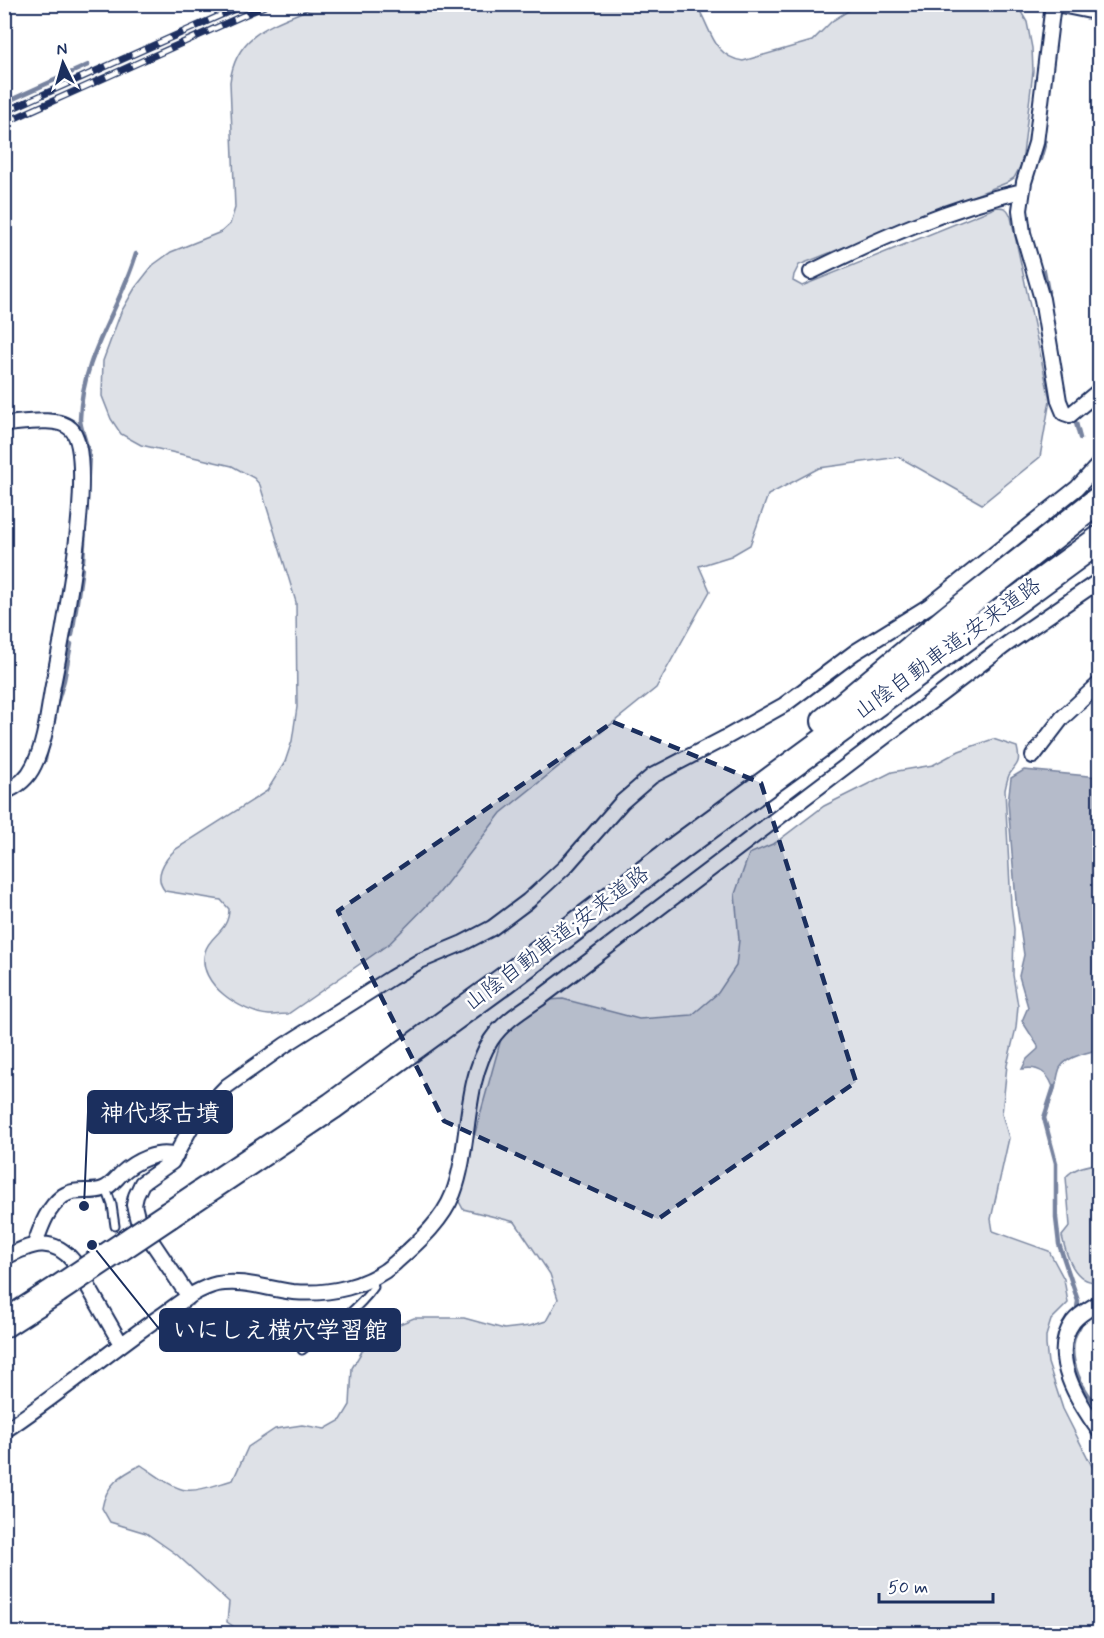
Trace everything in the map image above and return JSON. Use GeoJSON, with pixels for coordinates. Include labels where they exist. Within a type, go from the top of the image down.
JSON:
{"type":"FeatureCollection","features":[{"type":"Feature","properties":{"kind":"highway"},"geometry":{"type":"LineString","coordinates":[[680,847],[867,684],[1100,499]]}},
{"type":"Feature","properties":{"kind":"highway","name":"山陰自動車道;安来道路"},"geometry":{"type":"LineString","coordinates":[[4,1324],[332,1106],[505,980],[804,755],[1100,539]]}},
{"type":"Feature","properties":{"kind":"highway"},"geometry":{"type":"LineString","coordinates":[[804,755],[857,724],[1100,558]]}},
{"type":"Feature","properties":{"kind":"street"},"geometry":{"type":"LineString","coordinates":[[1100,13],[1055,4],[1036,144],[1022,191],[1020,210],[1023,233],[1042,298],[1059,401],[1064,413],[1070,415],[1100,390]]}},
{"type":"Feature","properties":{"kind":"street"},"geometry":{"type":"LineString","coordinates":[[811,272],[857,249],[924,222],[968,206],[1022,191]]}},
{"type":"Feature","properties":{"kind":"street"},"geometry":{"type":"LineString","coordinates":[[4,424],[44,421],[67,425],[74,430],[81,466],[71,595],[43,736],[34,765],[25,779],[13,789],[4,792]]}},
{"type":"Feature","properties":{"kind":"street"},"geometry":{"type":"LineString","coordinates":[[189,1297],[138,1221],[134,1205],[135,1196],[142,1183],[167,1166],[176,1156],[196,1118],[227,1086],[285,1045],[391,978],[420,961],[492,928],[528,902],[566,867],[622,802],[652,776],[784,705],[855,652],[928,606],[1077,488],[1100,463]]}},
{"type":"Feature","properties":{"kind":"street"},"geometry":{"type":"LineString","coordinates":[[4,1431],[121,1344],[204,1288],[234,1282],[293,1292],[339,1290],[372,1278],[393,1265],[436,1224],[453,1195],[476,1076],[491,1041],[511,1018],[998,651],[1100,580]]}},
{"type":"Feature","properties":{"kind":"street"},"geometry":{"type":"LineString","coordinates":[[1033,756],[1062,718],[1100,683]]}},
{"type":"Feature","properties":{"kind":"street"},"geometry":{"type":"LineString","coordinates":[[35,1244],[49,1212],[63,1196],[79,1190],[95,1191],[106,1188],[123,1173],[147,1158],[168,1154],[176,1156]]}},
{"type":"Feature","properties":{"kind":"street"},"geometry":{"type":"LineString","coordinates":[[4,1258],[35,1244],[48,1245],[68,1254],[121,1344]]}},
{"type":"Feature","properties":{"kind":"street"},"geometry":{"type":"LineString","coordinates":[[1100,1302],[1082,1313],[1073,1322],[1065,1340],[1063,1356],[1082,1407],[1100,1432]]}},
{"type":"Feature","properties":{"kind":"lane"},"geometry":{"type":"LineString","coordinates":[[106,1188],[112,1205],[115,1226]]}},
{"type":"Feature","properties":{"kind":"lane"},"geometry":{"type":"LineString","coordinates":[[302,1350],[347,1315],[369,1294],[374,1287],[372,1278]]}},
{"type":"Feature","properties":{"kind":"highlighted area"},"geometry":{"type":"Polygon","coordinates":[[[613,722],[761,783],[856,1082],[658,1219],[444,1121],[338,911],[613,722]]]}},
{"type":"Feature","properties":{"kind":"shaded area"},"geometry":{"type":"Polygon","coordinates":[[[318,5],[696,5],[718,47],[732,58],[743,61],[812,41],[832,21],[851,9],[863,5],[1017,5],[1027,22],[1032,48],[1033,71],[1022,163],[1014,178],[799,265],[793,281],[802,286],[997,207],[1005,208],[1011,217],[1050,400],[1040,457],[982,504],[899,457],[819,468],[768,495],[750,545],[731,556],[699,566],[710,591],[656,688],[501,813],[440,892],[390,943],[288,1014],[269,1015],[235,1003],[214,985],[208,975],[204,964],[205,952],[210,941],[226,923],[229,909],[221,900],[165,891],[160,874],[164,863],[176,849],[267,791],[285,762],[292,741],[297,707],[296,602],[260,485],[254,478],[232,466],[141,445],[121,434],[111,419],[102,396],[103,361],[121,312],[135,288],[153,265],[171,252],[221,232],[230,224],[235,208],[230,82],[234,64],[241,51],[262,31],[318,5]]]}},
{"type":"Feature","properties":{"kind":"shaded area"},"geometry":{"type":"Polygon","coordinates":[[[993,739],[1017,747],[1019,757],[1018,763],[1009,775],[1005,790],[1014,929],[1013,975],[1018,1006],[1016,1028],[1007,1065],[1002,1114],[1009,1138],[991,1219],[993,1231],[1049,1251],[1064,1279],[1068,1303],[1051,1320],[1046,1345],[1048,1363],[1063,1409],[1099,1480],[1099,1633],[243,1633],[227,1622],[229,1602],[176,1554],[146,1533],[110,1522],[102,1508],[107,1493],[116,1481],[141,1465],[181,1489],[204,1489],[233,1480],[248,1447],[275,1429],[302,1425],[325,1429],[341,1420],[350,1405],[352,1368],[371,1336],[414,1318],[464,1318],[504,1329],[530,1326],[546,1321],[558,1299],[550,1274],[515,1222],[463,1209],[457,1198],[501,1039],[517,1019],[549,1000],[563,999],[639,1019],[692,1015],[718,993],[736,966],[739,940],[735,894],[749,854],[775,843],[824,806],[892,772],[933,765],[959,751],[993,739]]]}},
{"type":"Feature","properties":{"kind":"shaded area"},"geometry":{"type":"Polygon","coordinates":[[[1099,1163],[1099,1282],[1090,1281],[1077,1273],[1069,1259],[1062,1236],[1070,1226],[1066,1177],[1077,1169],[1099,1163]]]}},
{"type":"Feature","properties":{"kind":"water"},"geometry":{"type":"Polygon","coordinates":[[[1024,770],[1099,777],[1099,1049],[1063,1064],[1054,1091],[1050,1080],[1039,1070],[1022,1069],[1027,1059],[1038,1049],[1022,1021],[1028,1007],[1019,976],[1024,955],[1016,901],[1008,802],[1011,778],[1024,770]]]}},
{"type":"Feature","properties":{"kind":"waterway"},"geometry":{"type":"LineString","coordinates":[[4,103],[88,65]]}},
{"type":"Feature","properties":{"kind":"waterway"},"geometry":{"type":"LineString","coordinates":[[1040,159],[1045,142]]}},
{"type":"Feature","properties":{"kind":"waterway"},"geometry":{"type":"LineString","coordinates":[[83,561],[89,455],[80,423],[82,396],[94,354],[136,254]]}},
{"type":"Feature","properties":{"kind":"waterway"},"geometry":{"type":"LineString","coordinates":[[1044,271],[1048,292]]}},
{"type":"Feature","properties":{"kind":"waterway"},"geometry":{"type":"LineString","coordinates":[[1076,423],[1080,438]]}},
{"type":"Feature","properties":{"kind":"waterway"},"geometry":{"type":"LineString","coordinates":[[72,635],[82,568]]}},
{"type":"Feature","properties":{"kind":"waterway"},"geometry":{"type":"LineString","coordinates":[[55,710],[71,644]]}},
{"type":"Feature","properties":{"kind":"waterway"},"geometry":{"type":"LineString","coordinates":[[45,760],[47,748]]}},
{"type":"Feature","properties":{"kind":"waterway"},"geometry":{"type":"LineString","coordinates":[[1054,1087],[1044,1118],[1056,1163],[1056,1218],[1059,1244],[1078,1301],[1077,1308]]}},
{"type":"Feature","properties":{"kind":"waterway"},"geometry":{"type":"LineString","coordinates":[[1080,1325],[1072,1347],[1074,1366],[1082,1385],[1100,1408]]}},
{"type":"Feature","properties":{"kind":"railway"},"geometry":{"type":"LineString","coordinates":[[4,112],[246,4]]}},
{"type":"Feature","properties":{"kind":"railway"},"geometry":{"type":"LineString","coordinates":[[4,123],[269,4]]}},
{"type":"Feature","properties":{"kind":"place","name":"神代塚古墳"},"geometry":{"type":"Point","coordinates":[84,1206]}},
{"type":"Feature","properties":{"kind":"place","name":"いにしえ横穴学習館"},"geometry":{"type":"Point","coordinates":[92,1245]}}]}
